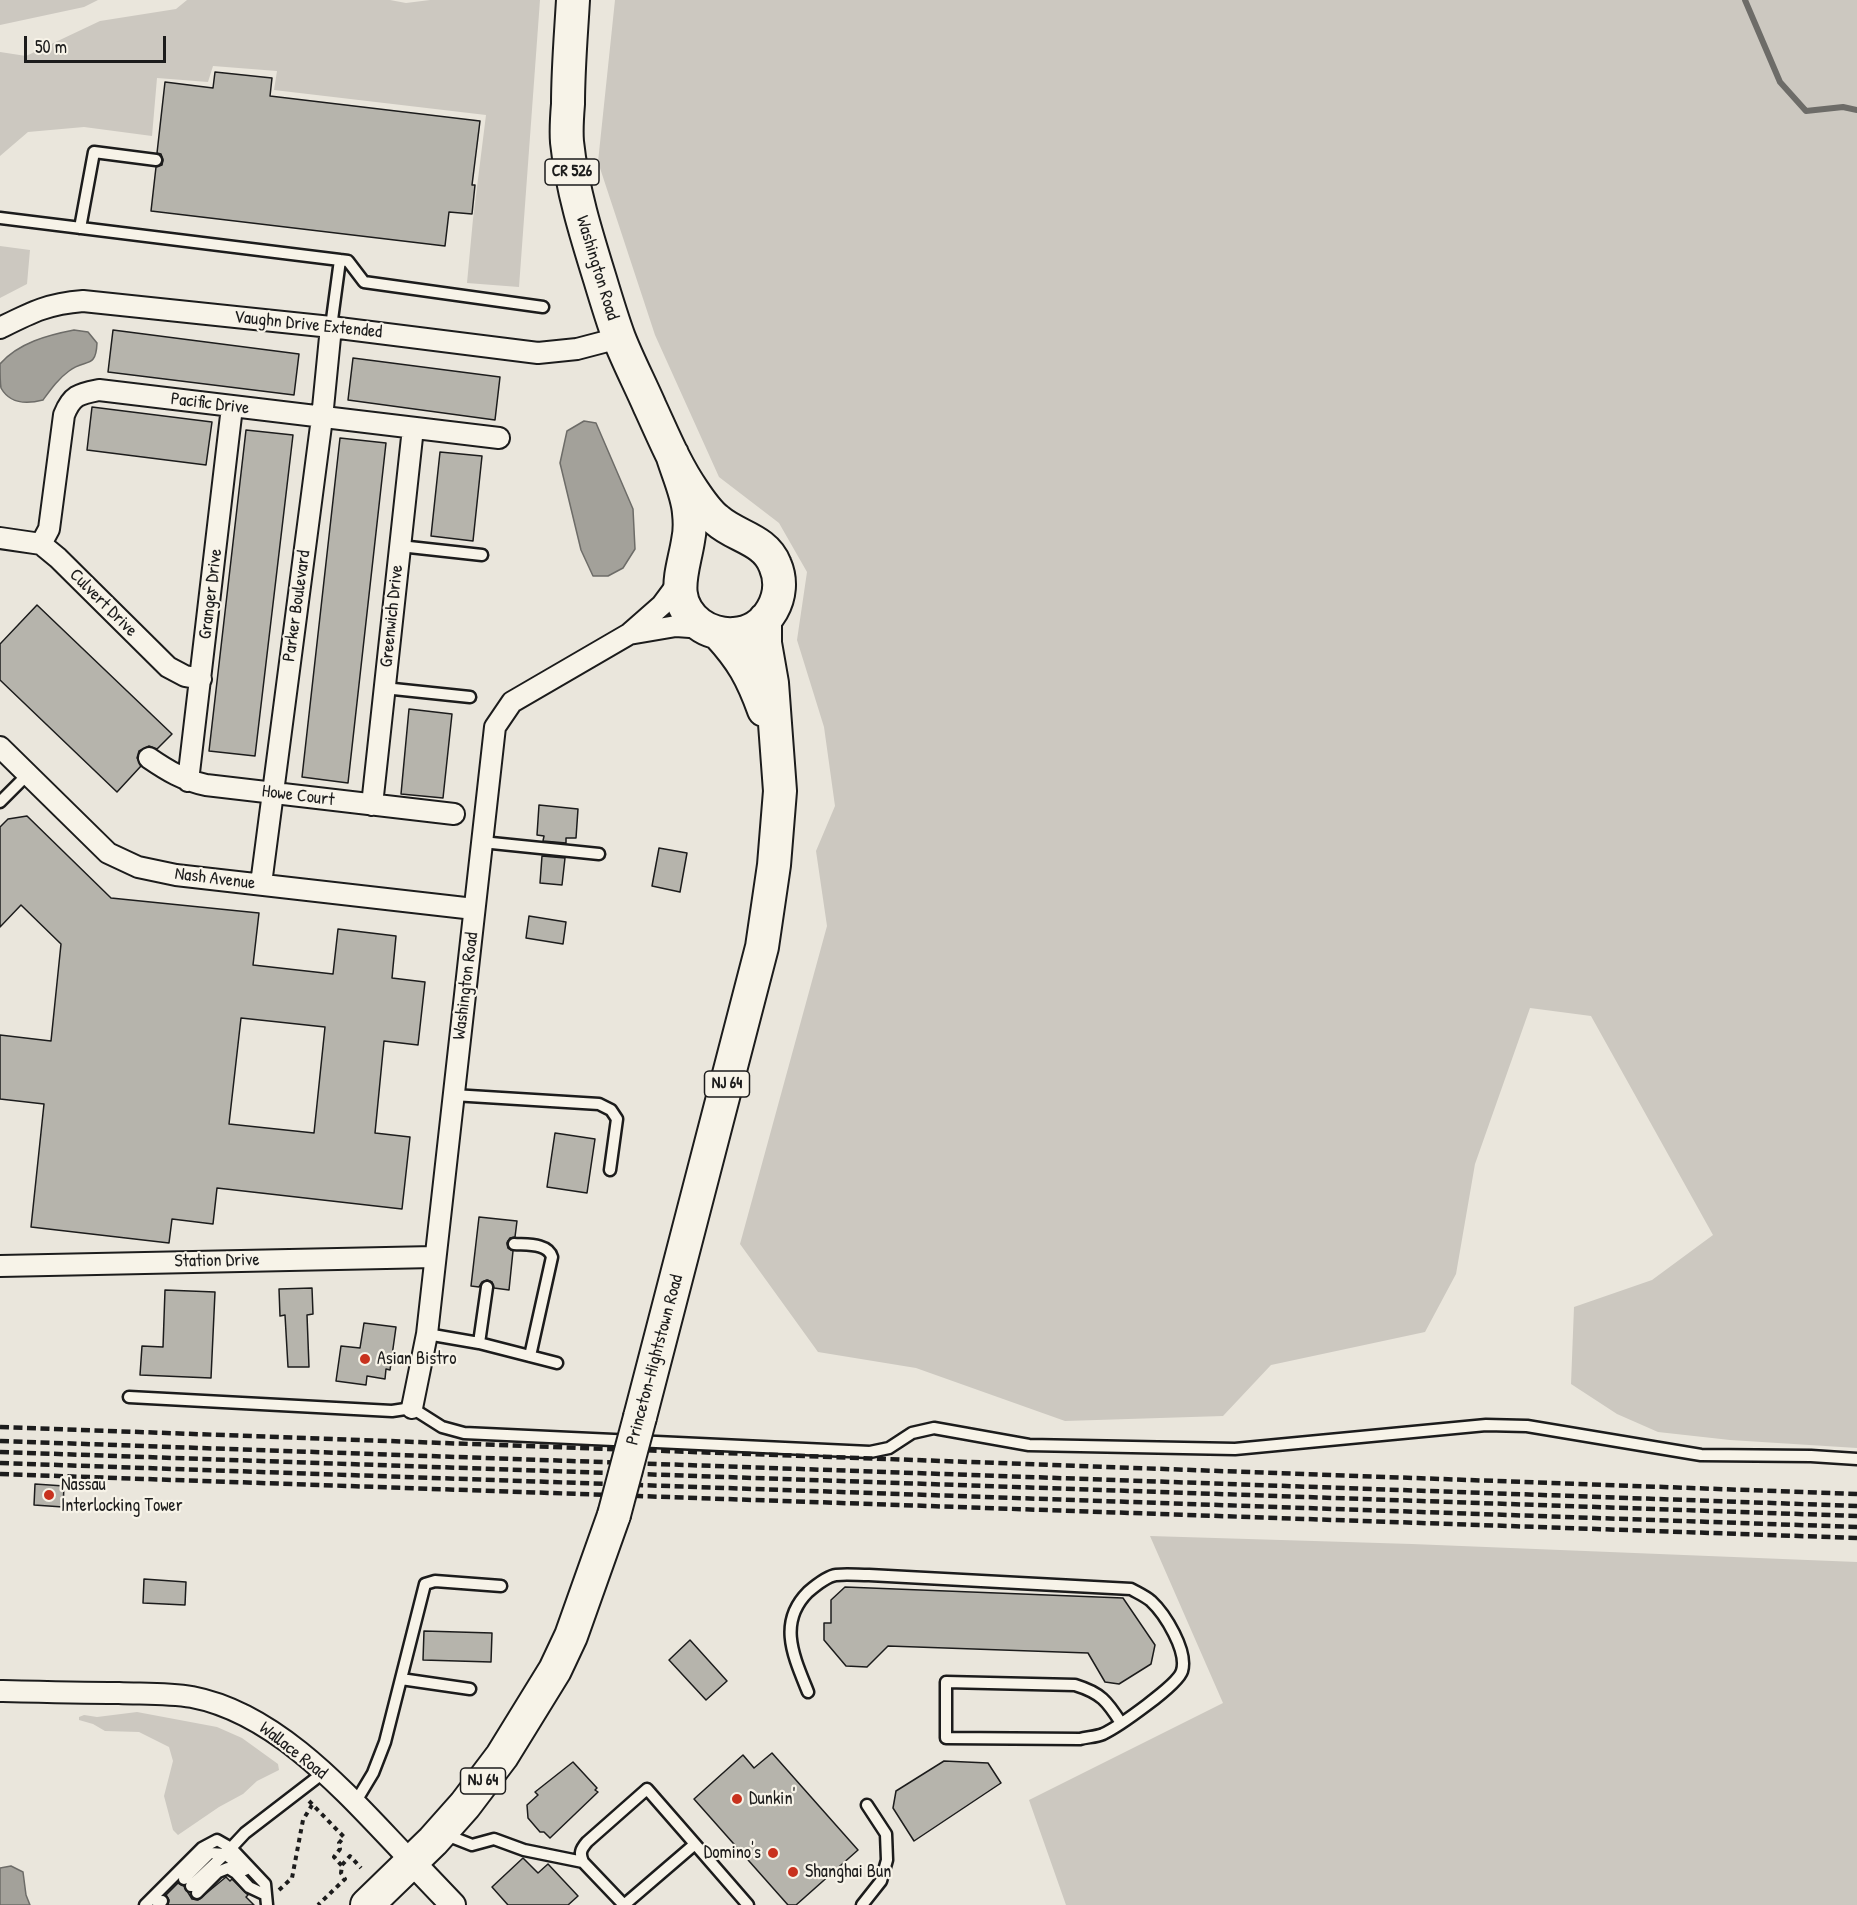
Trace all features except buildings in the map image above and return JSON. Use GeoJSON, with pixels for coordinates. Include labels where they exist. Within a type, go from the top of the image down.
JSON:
{"type":"FeatureCollection","features":[{"type":"Feature","properties":{"kind":"main road","name":"Washington Road"},"geometry":{"type":"LineString","coordinates":[[573,0],[568,69],[567,141],[580,216],[619,338],[672,454],[693,492],[716,520],[738,535],[753,540],[766,550],[775,563],[779,578],[779,594],[773,609],[765,619]]}},
{"type":"Feature","properties":{"kind":"main road","name":"Washington Road"},"geometry":{"type":"LineString","coordinates":[[672,454],[689,510],[689,539],[681,574],[685,608],[693,619],[711,631]]}},
{"type":"Feature","properties":{"kind":"main road"},"geometry":{"type":"LineString","coordinates":[[681,574],[691,551],[705,540],[721,535],[738,535]]}},
{"type":"Feature","properties":{"kind":"main road"},"geometry":{"type":"LineString","coordinates":[[711,631],[734,634],[749,631],[759,626],[765,619]]}},
{"type":"Feature","properties":{"kind":"main road","name":"Princeton-Hightstown Road"},"geometry":{"type":"LineString","coordinates":[[367,1905],[441,1833],[502,1756],[555,1670],[584,1605],[614,1515],[762,947],[774,865],[780,791],[772,683],[765,643],[765,619]]}},
{"type":"Feature","properties":{"kind":"main road","name":"Princeton-Hightstown Road"},"geometry":{"type":"LineString","coordinates":[[711,631],[739,656],[757,691],[776,745]]}},
{"type":"Feature","properties":{"kind":"street","name":"Vaughn Drive Extended"},"geometry":{"type":"LineString","coordinates":[[0,328],[56,303],[83,301],[331,327],[538,353],[577,349],[619,338]]}},
{"type":"Feature","properties":{"kind":"street","name":"Parker Boulevard"},"geometry":{"type":"LineString","coordinates":[[261,884],[322,418],[331,327]]}},
{"type":"Feature","properties":{"kind":"street","name":"Pacific Drive"},"geometry":{"type":"LineString","coordinates":[[41,544],[50,529],[64,415],[70,401],[80,394],[99,390],[499,438]]}},
{"type":"Feature","properties":{"kind":"street","name":"Granger Drive"},"geometry":{"type":"LineString","coordinates":[[188,781],[232,406]]}},
{"type":"Feature","properties":{"kind":"street","name":"Greenwich Drive"},"geometry":{"type":"LineString","coordinates":[[372,805],[413,428]]}},
{"type":"Feature","properties":{"kind":"street"},"geometry":{"type":"LineString","coordinates":[[0,538],[41,544]]}},
{"type":"Feature","properties":{"kind":"street","name":"Culvert Drive"},"geometry":{"type":"LineString","coordinates":[[41,544],[168,667],[185,676],[201,679]]}},
{"type":"Feature","properties":{"kind":"street","name":"Washington Road"},"geometry":{"type":"LineString","coordinates":[[412,1408],[427,1334],[495,728],[512,702],[629,634],[662,605],[681,574]]}},
{"type":"Feature","properties":{"kind":"street","name":"Washington Road"},"geometry":{"type":"LineString","coordinates":[[629,634],[676,626],[711,631]]}},
{"type":"Feature","properties":{"kind":"street","name":"Nash Avenue"},"geometry":{"type":"LineString","coordinates":[[0,747],[108,853],[138,867],[176,874],[474,909]]}},
{"type":"Feature","properties":{"kind":"street","name":"Howe Court"},"geometry":{"type":"LineString","coordinates":[[149,758],[188,781],[454,814]]}},
{"type":"Feature","properties":{"kind":"street","name":"Station Drive"},"geometry":{"type":"LineString","coordinates":[[0,1266],[434,1257]]}},
{"type":"Feature","properties":{"kind":"street","name":"Wallace Road"},"geometry":{"type":"LineString","coordinates":[[0,1691],[172,1695],[201,1700],[239,1713],[263,1726],[323,1773],[412,1862]]}},
{"type":"Feature","properties":{"kind":"street"},"geometry":{"type":"LineString","coordinates":[[412,1862],[453,1905]]}},
{"type":"Feature","properties":{"kind":"lane"},"geometry":{"type":"LineString","coordinates":[[80,228],[94,152],[156,160]]}},
{"type":"Feature","properties":{"kind":"lane"},"geometry":{"type":"LineString","coordinates":[[0,218],[348,261],[364,282],[543,307]]}},
{"type":"Feature","properties":{"kind":"lane"},"geometry":{"type":"LineString","coordinates":[[331,327],[340,260]]}},
{"type":"Feature","properties":{"kind":"lane"},"geometry":{"type":"LineString","coordinates":[[400,546],[482,555]]}},
{"type":"Feature","properties":{"kind":"lane"},"geometry":{"type":"LineString","coordinates":[[384,688],[470,698]]}},
{"type":"Feature","properties":{"kind":"lane"},"geometry":{"type":"LineString","coordinates":[[0,802],[28,774]]}},
{"type":"Feature","properties":{"kind":"lane"},"geometry":{"type":"LineString","coordinates":[[482,842],[599,854]]}},
{"type":"Feature","properties":{"kind":"lane"},"geometry":{"type":"LineString","coordinates":[[453,1095],[600,1104],[611,1110],[616,1119],[610,1170]]}},
{"type":"Feature","properties":{"kind":"lane"},"geometry":{"type":"LineString","coordinates":[[514,1244],[546,1248],[552,1257],[530,1356]]}},
{"type":"Feature","properties":{"kind":"lane"},"geometry":{"type":"LineString","coordinates":[[479,1343],[487,1287]]}},
{"type":"Feature","properties":{"kind":"lane"},"geometry":{"type":"LineString","coordinates":[[427,1334],[479,1343],[557,1363]]}},
{"type":"Feature","properties":{"kind":"lane"},"geometry":{"type":"LineString","coordinates":[[129,1397],[393,1411],[412,1408],[442,1427],[464,1433],[870,1452],[889,1448],[912,1433],[934,1428],[1029,1445],[1235,1449],[1486,1425],[1527,1426],[1701,1455],[1811,1456],[1857,1459]]}},
{"type":"Feature","properties":{"kind":"lane"},"geometry":{"type":"LineString","coordinates":[[808,1692],[792,1654],[790,1621],[799,1601],[813,1588],[833,1575],[1131,1589],[1149,1599],[1160,1610],[1184,1656],[1182,1673],[1170,1686],[1121,1724],[1100,1736],[946,1738],[946,1682],[1075,1685],[1091,1690],[1102,1697],[1121,1724]]}},
{"type":"Feature","properties":{"kind":"lane"},"geometry":{"type":"LineString","coordinates":[[354,1803],[374,1773],[426,1584],[435,1581],[501,1586]]}},
{"type":"Feature","properties":{"kind":"lane"},"geometry":{"type":"LineString","coordinates":[[401,1679],[470,1689]]}},
{"type":"Feature","properties":{"kind":"lane"},"geometry":{"type":"LineString","coordinates":[[267,1901],[228,1868],[190,1886],[210,1853],[228,1851],[245,1833],[323,1773]]}},
{"type":"Feature","properties":{"kind":"lane"},"geometry":{"type":"LineString","coordinates":[[695,1844],[624,1905],[583,1862],[580,1855],[582,1848],[647,1789],[695,1844],[748,1905]]}},
{"type":"Feature","properties":{"kind":"lane"},"geometry":{"type":"LineString","coordinates":[[862,1905],[881,1881],[887,1860],[886,1834],[867,1805]]}},
{"type":"Feature","properties":{"kind":"lane"},"geometry":{"type":"LineString","coordinates":[[441,1833],[472,1845],[494,1839],[524,1850],[583,1862]]}},
{"type":"Feature","properties":{"kind":"lane"},"geometry":{"type":"LineString","coordinates":[[145,1905],[202,1848],[217,1840],[265,1884],[267,1901]]}},
{"type":"Feature","properties":{"kind":"path"},"geometry":{"type":"LineString","coordinates":[[299,1791],[344,1837],[339,1843],[340,1850],[334,1857],[342,1866]]}},
{"type":"Feature","properties":{"kind":"path"},"geometry":{"type":"LineString","coordinates":[[267,1901],[292,1878],[303,1820],[312,1804]]}},
{"type":"Feature","properties":{"kind":"path"},"geometry":{"type":"LineString","coordinates":[[318,1905],[345,1879],[341,1873],[342,1866],[350,1856],[362,1868]]}},
{"type":"Feature","properties":{"kind":"shaded area"},"geometry":{"type":"Polygon","coordinates":[[[0,0],[98,0],[84,7],[0,25],[0,0]]]}},
{"type":"Feature","properties":{"kind":"shaded area"},"geometry":{"type":"Polygon","coordinates":[[[187,0],[390,0],[406,3],[430,0],[540,0],[519,287],[467,283],[486,115],[274,90],[277,71],[213,66],[208,82],[157,78],[152,136],[84,127],[28,132],[0,156],[0,52],[26,56],[100,21],[176,9],[187,0]]]}},
{"type":"Feature","properties":{"kind":"shaded area"},"geometry":{"type":"Polygon","coordinates":[[[615,0],[1857,0],[1857,1448],[1730,1440],[1658,1432],[1617,1414],[1571,1384],[1574,1307],[1652,1280],[1713,1235],[1591,1016],[1530,1008],[1475,1164],[1456,1274],[1425,1332],[1271,1365],[1223,1416],[1065,1421],[916,1368],[818,1352],[740,1244],[827,926],[816,851],[835,806],[824,727],[797,640],[807,572],[779,523],[719,477],[655,335],[598,162],[615,0]]]}},
{"type":"Feature","properties":{"kind":"shaded area"},"geometry":{"type":"Polygon","coordinates":[[[0,246],[30,250],[27,284],[0,298],[0,246]]]}},
{"type":"Feature","properties":{"kind":"shaded area"},"geometry":{"type":"Polygon","coordinates":[[[74,330],[88,332],[97,343],[92,360],[65,374],[43,400],[20,402],[5,393],[1,388],[0,364],[7,357],[24,345],[54,334],[74,330]]]}},
{"type":"Feature","properties":{"kind":"shaded area"},"geometry":{"type":"Polygon","coordinates":[[[584,421],[596,423],[633,509],[635,549],[623,568],[608,576],[593,576],[581,550],[560,463],[567,431],[584,421]]]}},
{"type":"Feature","properties":{"kind":"shaded area"},"geometry":{"type":"Polygon","coordinates":[[[1150,1536],[1857,1562],[1857,1905],[1066,1905],[1029,1800],[1223,1703],[1150,1536]]]}},
{"type":"Feature","properties":{"kind":"shaded area"},"geometry":{"type":"Polygon","coordinates":[[[137,1712],[217,1727],[242,1738],[278,1764],[279,1770],[257,1781],[243,1794],[219,1807],[178,1835],[173,1830],[164,1796],[173,1761],[169,1747],[139,1732],[105,1731],[79,1720],[79,1717],[84,1715],[97,1717],[137,1712]]]}},
{"type":"Feature","properties":{"kind":"shaded area"},"geometry":{"type":"Polygon","coordinates":[[[11,1866],[23,1872],[26,1895],[30,1905],[0,1905],[0,1868],[11,1866]]]}},
{"type":"Feature","properties":{"kind":"waterway"},"geometry":{"type":"LineString","coordinates":[[1745,0],[1780,82],[1806,111],[1843,107],[1857,110]]}},
{"type":"Feature","properties":{"kind":"railway"},"geometry":{"type":"LineString","coordinates":[[0,1427],[1857,1494]]}},
{"type":"Feature","properties":{"kind":"railway"},"geometry":{"type":"LineString","coordinates":[[0,1441],[1857,1506]]}},
{"type":"Feature","properties":{"kind":"railway"},"geometry":{"type":"LineString","coordinates":[[0,1452],[1857,1516]]}},
{"type":"Feature","properties":{"kind":"railway"},"geometry":{"type":"LineString","coordinates":[[0,1463],[1857,1527]]}},
{"type":"Feature","properties":{"kind":"railway"},"geometry":{"type":"LineString","coordinates":[[0,1474],[1857,1538]]}},
{"type":"Feature","properties":{"kind":"place","name":"Asian Bistro"},"geometry":{"type":"Point","coordinates":[365,1359]}},
{"type":"Feature","properties":{"kind":"place","name":"Nassau Interlocking Tower"},"geometry":{"type":"Point","coordinates":[49,1495]}},
{"type":"Feature","properties":{"kind":"place","name":"Dunkin'"},"geometry":{"type":"Point","coordinates":[737,1799]}},
{"type":"Feature","properties":{"kind":"place","name":"Domino's"},"geometry":{"type":"Point","coordinates":[773,1853]}},
{"type":"Feature","properties":{"kind":"place","name":"Shanghai Bun"},"geometry":{"type":"Point","coordinates":[793,1872]}}]}
